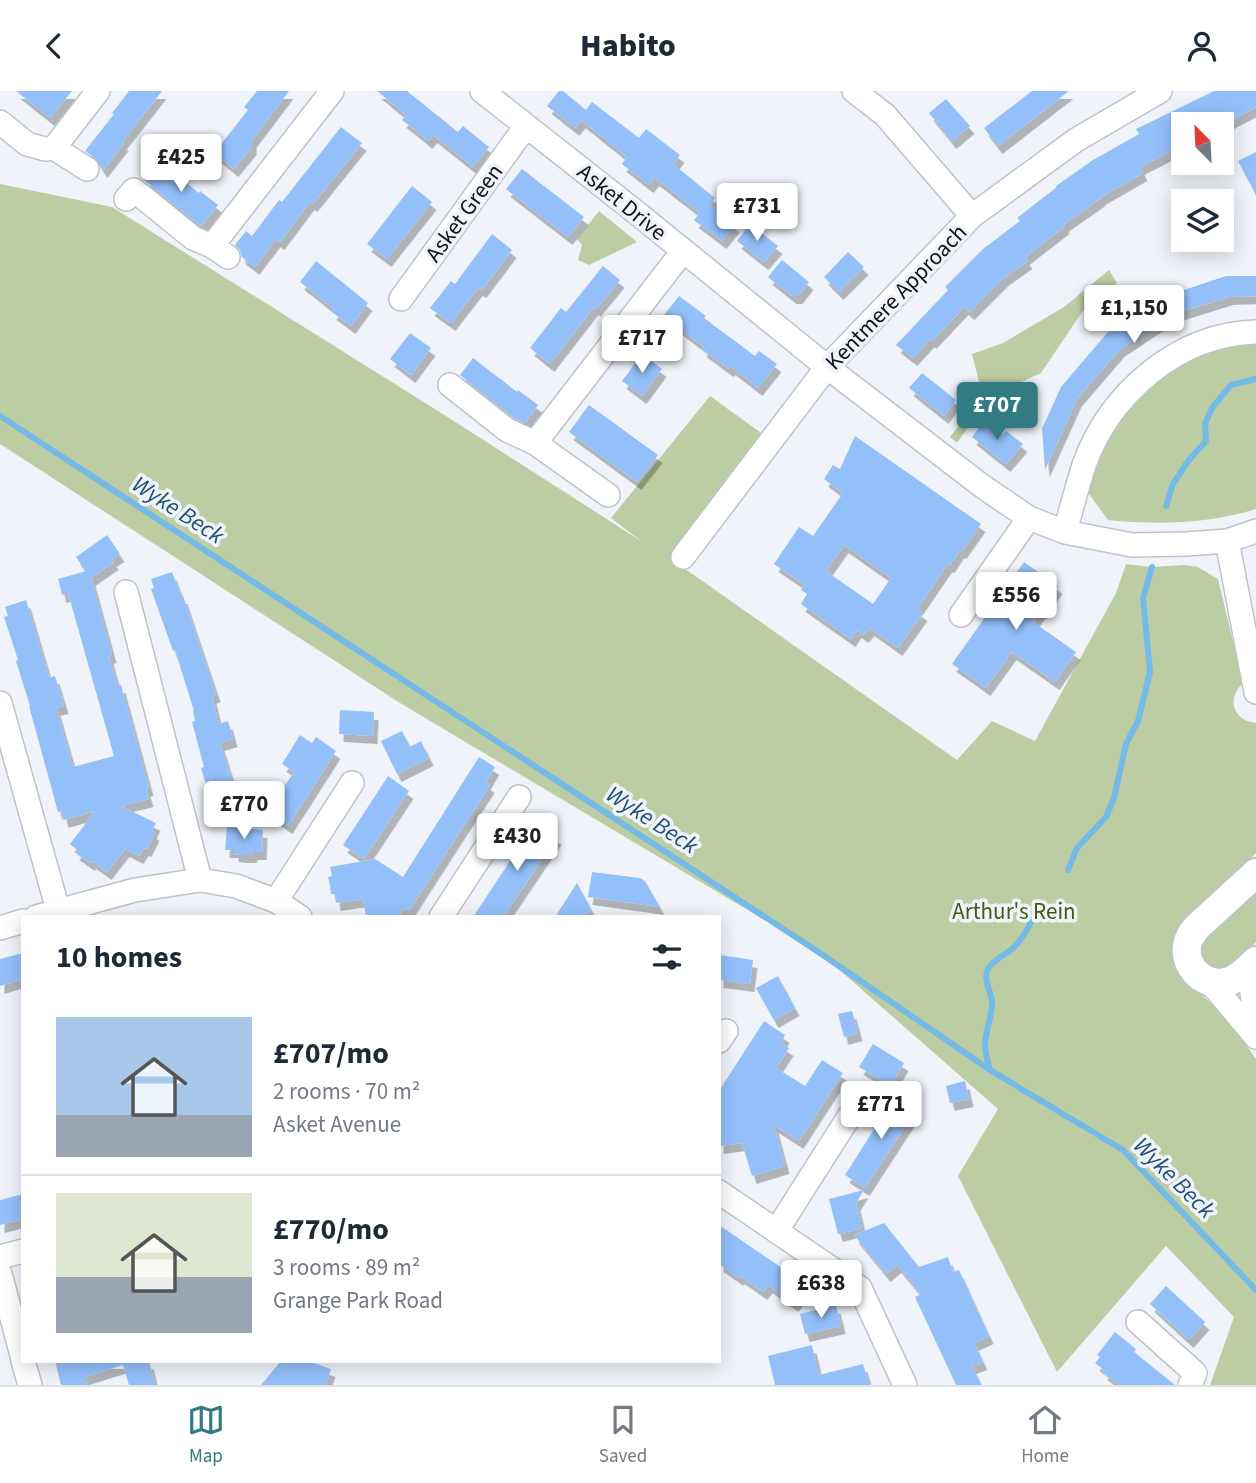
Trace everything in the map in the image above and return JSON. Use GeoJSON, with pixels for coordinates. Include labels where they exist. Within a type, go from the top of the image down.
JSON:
{"type":"FeatureCollection","features":[{"type":"Feature","properties":{"kind":"street"},"geometry":{"type":"LineString","coordinates":[[54,148],[97,91]]}},
{"type":"Feature","properties":{"kind":"street"},"geometry":{"type":"LineString","coordinates":[[126,199],[134,190],[193,238],[220,251],[332,91]]}},
{"type":"Feature","properties":{"kind":"street","name":"Asket Drive"},"geometry":{"type":"LineString","coordinates":[[482,91],[827,367],[1028,518],[1065,532],[1132,545],[1227,541],[1256,531]]}},
{"type":"Feature","properties":{"kind":"street"},"geometry":{"type":"LineString","coordinates":[[854,91],[884,115],[972,216]]}},
{"type":"Feature","properties":{"kind":"street","name":"Kentmere Approach"},"geometry":{"type":"LineString","coordinates":[[683,557],[827,367],[972,216],[1076,140],[1160,91]]}},
{"type":"Feature","properties":{"kind":"street"},"geometry":{"type":"LineString","coordinates":[[0,122],[27,144],[45,149],[54,148],[87,169]]}},
{"type":"Feature","properties":{"kind":"street","name":"Asket Green"},"geometry":{"type":"LineString","coordinates":[[401,299],[526,126]]}},
{"type":"Feature","properties":{"kind":"street"},"geometry":{"type":"LineString","coordinates":[[535,443],[683,251]]}},
{"type":"Feature","properties":{"kind":"street"},"geometry":{"type":"LineString","coordinates":[[1065,532],[1085,464],[1096,440],[1109,417],[1133,388],[1161,363],[1189,347],[1219,337],[1256,331]]}},
{"type":"Feature","properties":{"kind":"street"},"geometry":{"type":"LineString","coordinates":[[450,385],[507,430],[535,443],[608,495]]}},
{"type":"Feature","properties":{"kind":"street"},"geometry":{"type":"LineString","coordinates":[[961,615],[1028,518]]}},
{"type":"Feature","properties":{"kind":"street"},"geometry":{"type":"LineString","coordinates":[[1227,541],[1256,691]]}},
{"type":"Feature","properties":{"kind":"street"},"geometry":{"type":"LineString","coordinates":[[125,592],[200,880]]}},
{"type":"Feature","properties":{"kind":"street"},"geometry":{"type":"LineString","coordinates":[[0,703],[58,910]]}},
{"type":"Feature","properties":{"kind":"street"},"geometry":{"type":"LineString","coordinates":[[276,901],[352,783]]}},
{"type":"Feature","properties":{"kind":"street"},"geometry":{"type":"LineString","coordinates":[[442,915],[519,797]]}},
{"type":"Feature","properties":{"kind":"street"},"geometry":{"type":"LineString","coordinates":[[1253,963],[1231,981],[1209,981],[1199,976],[1191,967],[1187,946],[1190,935],[1197,926],[1256,873]]}},
{"type":"Feature","properties":{"kind":"street"},"geometry":{"type":"LineString","coordinates":[[42,915],[135,891],[200,880],[236,886],[276,901],[297,915]]}},
{"type":"Feature","properties":{"kind":"street"},"geometry":{"type":"LineString","coordinates":[[0,927],[21,922]]}},
{"type":"Feature","properties":{"kind":"street"},"geometry":{"type":"LineString","coordinates":[[1253,963],[1252,993],[1256,1016]]}},
{"type":"Feature","properties":{"kind":"street"},"geometry":{"type":"LineString","coordinates":[[1209,981],[1256,1037]]}},
{"type":"Feature","properties":{"kind":"street"},"geometry":{"type":"LineString","coordinates":[[777,1230],[854,1109]]}},
{"type":"Feature","properties":{"kind":"street"},"geometry":{"type":"LineString","coordinates":[[721,1193],[860,1288],[905,1385]]}},
{"type":"Feature","properties":{"kind":"street"},"geometry":{"type":"LineString","coordinates":[[0,1257],[21,1252]]}},
{"type":"Feature","properties":{"kind":"street"},"geometry":{"type":"LineString","coordinates":[[0,1274],[21,1353]]}},
{"type":"Feature","properties":{"kind":"street"},"geometry":{"type":"LineString","coordinates":[[1138,1322],[1195,1373],[1190,1385]]}},
{"type":"Feature","properties":{"kind":"street"},"geometry":{"type":"LineString","coordinates":[[24,1363],[30,1385]]}},
{"type":"Feature","properties":{"kind":"green space","name":"Arthur's Rein"},"geometry":{"type":"Polygon","coordinates":[[[0,184],[112,207],[641,541],[611,518],[710,396],[771,440],[683,557],[671,559],[957,760],[992,721],[1035,741],[1116,593],[1126,564],[1198,567],[1218,579],[1243,683],[1235,696],[1234,708],[1242,718],[1256,723],[1256,853],[1177,931],[1171,953],[1178,975],[1224,1014],[1256,1059],[1256,1385],[1210,1385],[1234,1317],[1166,1246],[1057,1372],[958,1176],[998,1109],[820,953],[400,703],[0,444],[0,184]]]}},
{"type":"Feature","properties":{"kind":"green space"},"geometry":{"type":"Polygon","coordinates":[[[599,211],[637,242],[589,265],[578,260],[582,245],[577,239],[599,211]]]}},
{"type":"Feature","properties":{"kind":"green space"},"geometry":{"type":"Polygon","coordinates":[[[1109,270],[1117,283],[1082,312],[1041,373],[990,396],[957,443],[950,437],[978,400],[980,386],[972,354],[1003,343],[1064,307],[1109,270]]]}},
{"type":"Feature","properties":{"kind":"green space"},"geometry":{"type":"Polygon","coordinates":[[[1256,337],[1256,509],[1220,518],[1183,522],[1108,520],[1087,491],[1120,412],[1190,354],[1256,337]]]}},
{"type":"Feature","properties":{"kind":"green space"},"geometry":{"type":"Polygon","coordinates":[[[1256,887],[1256,942],[1233,964],[1219,969],[1213,967],[1203,957],[1202,941],[1256,887]]]}},
{"type":"Feature","properties":{"kind":"building"},"geometry":{"type":"Polygon","coordinates":[[[16,91],[72,91],[50,118],[16,91]]]}},
{"type":"Feature","properties":{"kind":"building"},"geometry":{"type":"Polygon","coordinates":[[[129,91],[162,91],[103,170],[95,158],[85,151],[129,91]]]}},
{"type":"Feature","properties":{"kind":"building"},"geometry":{"type":"Polygon","coordinates":[[[257,91],[289,91],[234,169],[214,153],[248,110],[244,107],[257,91]]]}},
{"type":"Feature","properties":{"kind":"building"},"geometry":{"type":"Polygon","coordinates":[[[377,91],[407,91],[458,132],[463,126],[489,147],[473,167],[433,135],[428,141],[402,120],[406,115],[377,91]]]}},
{"type":"Feature","properties":{"kind":"building"},"geometry":{"type":"Polygon","coordinates":[[[559,91],[563,91],[586,110],[592,102],[639,138],[646,129],[680,155],[673,164],[715,198],[710,205],[735,225],[722,241],[694,220],[700,213],[655,178],[649,185],[622,164],[627,157],[581,120],[575,128],[547,106],[559,91]]]}},
{"type":"Feature","properties":{"kind":"building"},"geometry":{"type":"Polygon","coordinates":[[[1032,91],[1069,91],[998,146],[984,128],[1032,91]]]}},
{"type":"Feature","properties":{"kind":"building"},"geometry":{"type":"Polygon","coordinates":[[[1214,91],[1256,91],[1256,107],[1234,119],[1234,112],[1171,112],[1171,151],[1140,167],[1143,173],[1101,197],[1064,224],[1065,226],[1025,257],[1028,261],[1004,278],[970,312],[964,307],[913,358],[896,345],[948,290],[945,287],[983,249],[1020,221],[1017,218],[1093,160],[1139,134],[1136,129],[1214,91]]]}},
{"type":"Feature","properties":{"kind":"building"},"geometry":{"type":"Polygon","coordinates":[[[946,99],[970,126],[952,141],[929,113],[946,99]]]}},
{"type":"Feature","properties":{"kind":"building"},"geometry":{"type":"Polygon","coordinates":[[[341,127],[362,143],[313,204],[310,202],[280,242],[276,239],[255,267],[242,257],[235,245],[246,231],[252,236],[341,127]]]}},
{"type":"Feature","properties":{"kind":"building"},"geometry":{"type":"Polygon","coordinates":[[[1256,152],[1256,195],[1238,161],[1256,152]]]}},
{"type":"Feature","properties":{"kind":"building"},"geometry":{"type":"Polygon","coordinates":[[[158,161],[218,205],[201,226],[144,180],[158,161]]]}},
{"type":"Feature","properties":{"kind":"building"},"geometry":{"type":"Polygon","coordinates":[[[522,169],[584,217],[568,237],[506,189],[522,169]]]}},
{"type":"Feature","properties":{"kind":"building"},"geometry":{"type":"Polygon","coordinates":[[[412,186],[432,202],[387,259],[367,244],[412,186]]]}},
{"type":"Feature","properties":{"kind":"building"},"geometry":{"type":"Polygon","coordinates":[[[750,224],[778,246],[764,262],[737,241],[750,224]]]}},
{"type":"Feature","properties":{"kind":"building"},"geometry":{"type":"Polygon","coordinates":[[[492,234],[512,250],[482,290],[478,288],[451,323],[430,308],[451,281],[455,284],[492,234]]]}},
{"type":"Feature","properties":{"kind":"building"},"geometry":{"type":"Polygon","coordinates":[[[848,252],[864,267],[839,292],[824,277],[848,252]]]}},
{"type":"Feature","properties":{"kind":"building"},"geometry":{"type":"Polygon","coordinates":[[[782,260],[809,282],[798,296],[792,296],[768,277],[782,260]]]}},
{"type":"Feature","properties":{"kind":"building"},"geometry":{"type":"Polygon","coordinates":[[[316,261],[368,303],[351,326],[300,282],[316,261]]]}},
{"type":"Feature","properties":{"kind":"building"},"geometry":{"type":"Polygon","coordinates":[[[603,266],[620,280],[596,309],[594,307],[550,364],[530,348],[561,308],[566,312],[603,266]]]}},
{"type":"Feature","properties":{"kind":"building"},"geometry":{"type":"Polygon","coordinates":[[[1226,276],[1256,276],[1256,296],[1229,297],[1171,315],[1120,349],[1077,399],[1045,470],[1042,428],[1061,387],[1107,333],[1163,297],[1226,276]]]}},
{"type":"Feature","properties":{"kind":"building"},"geometry":{"type":"Polygon","coordinates":[[[679,296],[755,356],[759,351],[777,364],[758,388],[702,349],[704,347],[663,316],[679,296]]]}},
{"type":"Feature","properties":{"kind":"building"},"geometry":{"type":"Polygon","coordinates":[[[410,333],[431,348],[411,375],[390,359],[410,333]]]}},
{"type":"Feature","properties":{"kind":"building"},"geometry":{"type":"Polygon","coordinates":[[[642,354],[662,369],[642,396],[622,381],[642,354]]]}},
{"type":"Feature","properties":{"kind":"building"},"geometry":{"type":"Polygon","coordinates":[[[473,358],[538,405],[525,423],[514,418],[460,375],[473,358]]]}},
{"type":"Feature","properties":{"kind":"building"},"geometry":{"type":"Polygon","coordinates":[[[922,373],[956,400],[944,416],[909,388],[922,373]]]}},
{"type":"Feature","properties":{"kind":"building"},"geometry":{"type":"Polygon","coordinates":[[[589,405],[658,455],[637,482],[569,432],[589,405]]]}},
{"type":"Feature","properties":{"kind":"building"},"geometry":{"type":"Polygon","coordinates":[[[984,421],[1002,435],[1006,431],[1023,444],[1006,464],[972,437],[984,421]]]}},
{"type":"Feature","properties":{"kind":"building"},"geometry":{"type":"Polygon","coordinates":[[[855,436],[981,524],[962,551],[948,564],[917,609],[923,613],[898,648],[870,628],[864,635],[857,630],[851,639],[801,604],[807,594],[801,590],[805,585],[774,564],[799,527],[813,536],[843,493],[824,479],[833,465],[840,469],[855,436]],[[844,545],[826,571],[873,604],[891,578],[844,545]]]}},
{"type":"Feature","properties":{"kind":"building"},"geometry":{"type":"Polygon","coordinates":[[[107,535],[120,554],[112,559],[114,562],[91,578],[112,655],[109,656],[117,685],[121,685],[149,788],[146,789],[149,799],[121,806],[156,823],[152,831],[155,833],[147,849],[144,848],[139,856],[125,849],[107,872],[75,852],[77,850],[70,844],[95,811],[64,820],[62,811],[58,812],[4,617],[8,616],[5,607],[26,600],[49,678],[55,676],[64,706],[56,708],[73,767],[114,756],[68,593],[62,595],[58,579],[86,571],[76,557],[107,535]]]}},
{"type":"Feature","properties":{"kind":"building"},"geometry":{"type":"Polygon","coordinates":[[[1024,562],[1058,586],[1033,622],[1076,652],[1055,682],[1012,652],[986,688],[952,664],[1024,562]]]}},
{"type":"Feature","properties":{"kind":"building"},"geometry":{"type":"Polygon","coordinates":[[[172,572],[183,596],[216,694],[212,696],[219,724],[228,721],[233,739],[220,743],[234,787],[212,793],[209,784],[206,785],[201,768],[204,767],[192,722],[195,721],[194,711],[175,650],[173,651],[151,589],[154,588],[151,579],[172,572]]]}},
{"type":"Feature","properties":{"kind":"building"},"geometry":{"type":"Polygon","coordinates":[[[340,710],[374,712],[373,736],[339,734],[340,710]]]}},
{"type":"Feature","properties":{"kind":"building"},"geometry":{"type":"Polygon","coordinates":[[[402,731],[410,747],[421,741],[429,758],[397,774],[381,741],[402,731]]]}},
{"type":"Feature","properties":{"kind":"building"},"geometry":{"type":"Polygon","coordinates":[[[300,735],[312,743],[316,737],[336,751],[288,826],[267,812],[294,772],[282,764],[300,735]]]}},
{"type":"Feature","properties":{"kind":"building"},"geometry":{"type":"Polygon","coordinates":[[[479,757],[495,767],[486,782],[490,785],[410,909],[400,911],[401,915],[366,915],[363,899],[336,903],[335,894],[331,894],[328,877],[332,876],[330,867],[375,859],[403,877],[479,757]]]}},
{"type":"Feature","properties":{"kind":"building"},"geometry":{"type":"Polygon","coordinates":[[[388,776],[409,791],[364,859],[343,845],[388,776]]]}},
{"type":"Feature","properties":{"kind":"building"},"geometry":{"type":"Polygon","coordinates":[[[535,823],[557,837],[504,915],[474,915],[535,823]]]}},
{"type":"Feature","properties":{"kind":"building"},"geometry":{"type":"Polygon","coordinates":[[[227,827],[263,830],[262,852],[243,855],[234,854],[234,850],[225,850],[227,827]]]}},
{"type":"Feature","properties":{"kind":"building"},"geometry":{"type":"Polygon","coordinates":[[[592,872],[640,878],[645,881],[660,907],[588,897],[592,872]]]}},
{"type":"Feature","properties":{"kind":"building"},"geometry":{"type":"Polygon","coordinates":[[[577,883],[591,909],[586,915],[556,915],[577,883]]]}},
{"type":"Feature","properties":{"kind":"building"},"geometry":{"type":"Polygon","coordinates":[[[21,954],[21,980],[0,986],[0,959],[21,954]]]}},
{"type":"Feature","properties":{"kind":"building"},"geometry":{"type":"Polygon","coordinates":[[[721,955],[753,960],[750,984],[721,980],[721,955]]]}},
{"type":"Feature","properties":{"kind":"building"},"geometry":{"type":"Polygon","coordinates":[[[778,976],[795,1008],[774,1020],[756,988],[778,976]]]}},
{"type":"Feature","properties":{"kind":"building"},"geometry":{"type":"Polygon","coordinates":[[[852,1011],[858,1033],[844,1037],[838,1014],[852,1011]]]}},
{"type":"Feature","properties":{"kind":"building"},"geometry":{"type":"Polygon","coordinates":[[[764,1021],[785,1035],[781,1043],[789,1048],[776,1068],[805,1086],[822,1060],[843,1073],[799,1141],[774,1125],[785,1166],[752,1176],[742,1143],[721,1146],[721,1088],[764,1021]]]}},
{"type":"Feature","properties":{"kind":"building"},"geometry":{"type":"Polygon","coordinates":[[[873,1044],[904,1063],[891,1086],[859,1067],[873,1044]]]}},
{"type":"Feature","properties":{"kind":"building"},"geometry":{"type":"Polygon","coordinates":[[[965,1081],[969,1099],[950,1103],[946,1086],[965,1081]]]}},
{"type":"Feature","properties":{"kind":"building"},"geometry":{"type":"Polygon","coordinates":[[[896,1095],[917,1108],[865,1188],[845,1175],[896,1095]]]}},
{"type":"Feature","properties":{"kind":"building"},"geometry":{"type":"Polygon","coordinates":[[[864,1190],[856,1203],[862,1228],[838,1234],[829,1199],[864,1190]]]}},
{"type":"Feature","properties":{"kind":"building"},"geometry":{"type":"Polygon","coordinates":[[[21,1195],[21,1220],[0,1225],[0,1200],[21,1195]]]}},
{"type":"Feature","properties":{"kind":"building"},"geometry":{"type":"Polygon","coordinates":[[[884,1223],[919,1267],[948,1257],[953,1272],[959,1270],[989,1336],[974,1343],[983,1362],[972,1366],[981,1385],[956,1385],[915,1297],[921,1294],[897,1265],[886,1274],[854,1235],[884,1223]]]}},
{"type":"Feature","properties":{"kind":"building"},"geometry":{"type":"Polygon","coordinates":[[[721,1226],[806,1287],[794,1304],[768,1285],[763,1292],[740,1276],[739,1278],[721,1265],[721,1226]]]}},
{"type":"Feature","properties":{"kind":"building"},"geometry":{"type":"Polygon","coordinates":[[[1166,1286],[1205,1322],[1189,1340],[1150,1304],[1166,1286]]]}},
{"type":"Feature","properties":{"kind":"building"},"geometry":{"type":"Polygon","coordinates":[[[836,1305],[841,1326],[805,1334],[800,1314],[836,1305]]]}},
{"type":"Feature","properties":{"kind":"building"},"geometry":{"type":"Polygon","coordinates":[[[1115,1332],[1136,1349],[1134,1352],[1175,1385],[1119,1385],[1103,1372],[1095,1363],[1100,1357],[1097,1355],[1115,1332]]]}},
{"type":"Feature","properties":{"kind":"building"},"geometry":{"type":"Polygon","coordinates":[[[812,1345],[819,1375],[863,1364],[869,1385],[775,1385],[768,1356],[812,1345]]]}},
{"type":"Feature","properties":{"kind":"building"},"geometry":{"type":"Polygon","coordinates":[[[56,1363],[150,1363],[155,1385],[129,1385],[123,1365],[85,1377],[88,1385],[61,1385],[56,1363]]]}},
{"type":"Feature","properties":{"kind":"building"},"geometry":{"type":"Polygon","coordinates":[[[279,1363],[314,1363],[331,1369],[326,1385],[261,1385],[279,1363]]]}},
{"type":"Feature","properties":{"kind":"waterway"},"geometry":{"type":"LineString","coordinates":[[1166,506],[1173,484],[1188,461],[1206,441],[1205,424],[1212,408],[1231,385],[1256,379]]}},
{"type":"Feature","properties":{"kind":"waterway","name":"Wyke Beck"},"geometry":{"type":"LineString","coordinates":[[0,416],[820,953],[990,1070],[1123,1150],[1256,1290]]}},
{"type":"Feature","properties":{"kind":"waterway"},"geometry":{"type":"LineString","coordinates":[[1068,870],[1077,848],[1106,817],[1114,798],[1126,744],[1138,721],[1150,672],[1143,598],[1152,567]]}},
{"type":"Feature","properties":{"kind":"waterway"},"geometry":{"type":"LineString","coordinates":[[990,1070],[985,1051],[992,1000],[987,981],[988,969],[1021,939],[1041,902]]}}]}
